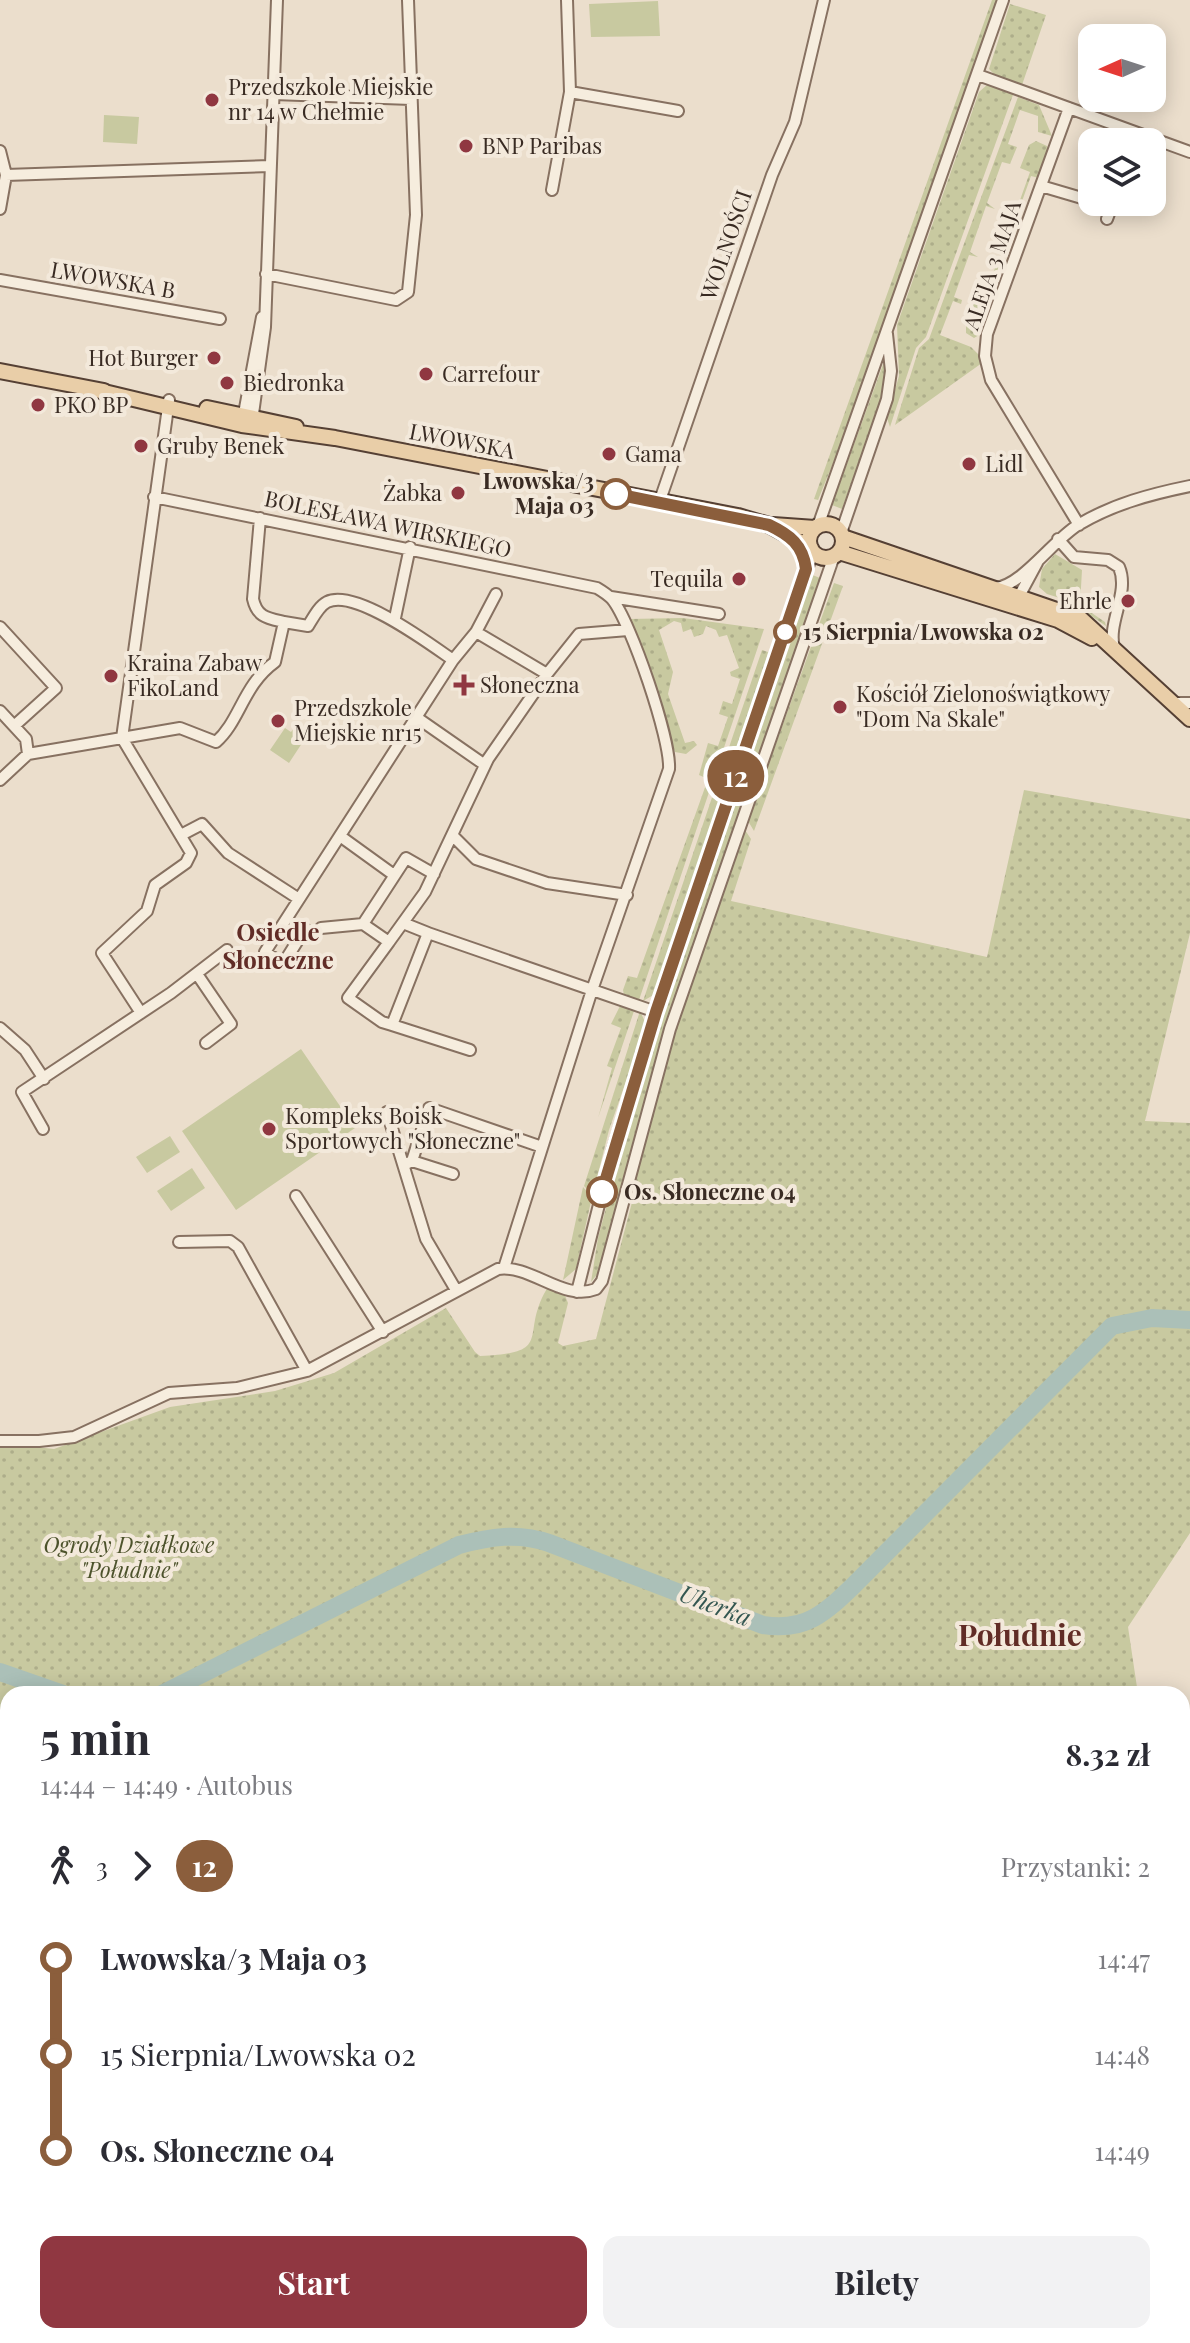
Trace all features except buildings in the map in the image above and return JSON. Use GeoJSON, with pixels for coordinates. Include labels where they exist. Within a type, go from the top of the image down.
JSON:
{"type":"FeatureCollection","features":[{"type":"Feature","properties":{"kind":"main road","name":"LWOWSKA"},"geometry":{"type":"LineString","coordinates":[[0,371],[769,525],[790,529],[817,527]]}},
{"type":"Feature","properties":{"kind":"main road"},"geometry":{"type":"LineString","coordinates":[[1141,673],[1081,630],[1012,601],[858,550],[831,525],[817,527],[810,538],[812,550],[825,558],[858,550],[989,588],[1012,601],[1051,605],[1080,618],[1109,639],[1190,719]]}},
{"type":"Feature","properties":{"kind":"main road","name":"LWOWSKA"},"geometry":{"type":"LineString","coordinates":[[790,529],[812,550]]}},
{"type":"Feature","properties":{"kind":"main road"},"geometry":{"type":"LineString","coordinates":[[837,554],[842,535]]}},
{"type":"Feature","properties":{"kind":"street"},"geometry":{"type":"LineString","coordinates":[[247,420],[265,333],[277,0]]}},
{"type":"Feature","properties":{"kind":"street"},"geometry":{"type":"LineString","coordinates":[[266,274],[396,300],[408,292],[416,215],[408,0]]}},
{"type":"Feature","properties":{"kind":"street"},"geometry":{"type":"LineString","coordinates":[[552,190],[570,92],[567,0]]}},
{"type":"Feature","properties":{"kind":"street","name":"WOLNOŚCI"},"geometry":{"type":"LineString","coordinates":[[659,503],[772,175],[795,122],[824,0]]}},
{"type":"Feature","properties":{"kind":"street"},"geometry":{"type":"LineString","coordinates":[[817,527],[1003,0]]}},
{"type":"Feature","properties":{"kind":"street"},"geometry":{"type":"LineString","coordinates":[[978,75],[1190,152]]}},
{"type":"Feature","properties":{"kind":"street"},"geometry":{"type":"LineString","coordinates":[[570,92],[678,111]]}},
{"type":"Feature","properties":{"kind":"street"},"geometry":{"type":"LineString","coordinates":[[274,94],[411,99]]}},
{"type":"Feature","properties":{"kind":"street","name":"ALEJA 3 MAJA"},"geometry":{"type":"LineString","coordinates":[[1069,108],[987,334],[985,356],[996,388],[1079,525]]}},
{"type":"Feature","properties":{"kind":"street"},"geometry":{"type":"LineString","coordinates":[[0,151],[6,175],[0,209]]}},
{"type":"Feature","properties":{"kind":"street"},"geometry":{"type":"LineString","coordinates":[[6,175],[270,166]]}},
{"type":"Feature","properties":{"kind":"street","name":"ALEJA 3 MAJA"},"geometry":{"type":"LineString","coordinates":[[1041,186],[1078,197]]}},
{"type":"Feature","properties":{"kind":"street","name":"LWOWSKA B"},"geometry":{"type":"LineString","coordinates":[[0,280],[220,319]]}},
{"type":"Feature","properties":{"kind":"street"},"geometry":{"type":"LineString","coordinates":[[842,535],[887,399],[891,371],[887,332]]}},
{"type":"Feature","properties":{"kind":"street"},"geometry":{"type":"LineString","coordinates":[[141,1013],[102,953],[147,911],[155,885],[190,859],[190,850],[122,738],[168,404]]}},
{"type":"Feature","properties":{"kind":"street"},"geometry":{"type":"LineString","coordinates":[[989,588],[1006,586],[1019,577],[1058,539],[1079,525],[1133,499],[1190,486]]}},
{"type":"Feature","properties":{"kind":"street","name":"BOLESŁAWA WIRSKIEGO"},"geometry":{"type":"LineString","coordinates":[[154,497],[410,547],[597,588],[611,597],[719,614]]}},
{"type":"Feature","properties":{"kind":"street"},"geometry":{"type":"LineString","coordinates":[[806,569],[800,546],[790,529],[811,519],[825,506]]}},
{"type":"Feature","properties":{"kind":"street"},"geometry":{"type":"LineString","coordinates":[[827,577],[858,550],[847,513]]}},
{"type":"Feature","properties":{"kind":"street"},"geometry":{"type":"LineString","coordinates":[[260,518],[253,599],[255,610],[262,617],[308,626],[324,603],[336,599],[395,618],[453,660]]}},
{"type":"Feature","properties":{"kind":"street"},"geometry":{"type":"LineString","coordinates":[[1058,539],[1074,557],[1108,560],[1119,567],[1122,583],[1109,639],[1081,630]]}},
{"type":"Feature","properties":{"kind":"street"},"geometry":{"type":"LineString","coordinates":[[395,618],[410,547]]}},
{"type":"Feature","properties":{"kind":"street"},"geometry":{"type":"LineString","coordinates":[[577,1292],[613,1149],[656,1012],[812,550]]}},
{"type":"Feature","properties":{"kind":"street"},"geometry":{"type":"LineString","coordinates":[[0,1441],[74,1437],[169,1393],[237,1388],[307,1371],[456,1290],[504,1268],[577,1292],[596,1289],[602,1281],[670,1029],[837,554]]}},
{"type":"Feature","properties":{"kind":"street"},"geometry":{"type":"LineString","coordinates":[[1012,601],[1040,557]]}},
{"type":"Feature","properties":{"kind":"street"},"geometry":{"type":"LineString","coordinates":[[1034,570],[1032,582],[1036,595],[1051,605]]}},
{"type":"Feature","properties":{"kind":"street"},"geometry":{"type":"LineString","coordinates":[[1012,601],[1019,577]]}},
{"type":"Feature","properties":{"kind":"street"},"geometry":{"type":"LineString","coordinates":[[305,929],[283,964],[265,952],[453,660],[476,632],[496,594]]}},
{"type":"Feature","properties":{"kind":"street"},"geometry":{"type":"LineString","coordinates":[[504,1268],[542,1147],[576,1060],[592,990],[627,895],[670,761],[664,732],[628,630],[611,597]]}},
{"type":"Feature","properties":{"kind":"street"},"geometry":{"type":"LineString","coordinates":[[2,775],[28,754],[180,728],[216,742],[225,734],[238,707],[262,672],[275,662],[284,622]]}},
{"type":"Feature","properties":{"kind":"street"},"geometry":{"type":"LineString","coordinates":[[0,627],[56,688],[14,726]]}},
{"type":"Feature","properties":{"kind":"street"},"geometry":{"type":"LineString","coordinates":[[470,1050],[382,1022],[348,998],[403,923],[434,874],[485,765],[547,674],[579,634],[628,630]]}},
{"type":"Feature","properties":{"kind":"street"},"geometry":{"type":"LineString","coordinates":[[476,632],[547,674]]}},
{"type":"Feature","properties":{"kind":"street"},"geometry":{"type":"LineString","coordinates":[[1171,703],[1190,703]]}},
{"type":"Feature","properties":{"kind":"street"},"geometry":{"type":"LineString","coordinates":[[0,711],[26,739],[28,754]]}},
{"type":"Feature","properties":{"kind":"street"},"geometry":{"type":"LineString","coordinates":[[416,717],[485,765]]}},
{"type":"Feature","properties":{"kind":"street"},"geometry":{"type":"LineString","coordinates":[[181,835],[202,824],[228,853],[299,899]]}},
{"type":"Feature","properties":{"kind":"street"},"geometry":{"type":"LineString","coordinates":[[340,836],[394,875]]}},
{"type":"Feature","properties":{"kind":"street"},"geometry":{"type":"LineString","coordinates":[[453,836],[476,859],[547,883],[627,895]]}},
{"type":"Feature","properties":{"kind":"street"},"geometry":{"type":"LineString","coordinates":[[363,924],[406,858],[434,874]]}},
{"type":"Feature","properties":{"kind":"street"},"geometry":{"type":"LineString","coordinates":[[403,923],[656,1012]]}},
{"type":"Feature","properties":{"kind":"street"},"geometry":{"type":"LineString","coordinates":[[321,928],[363,924],[389,942]]}},
{"type":"Feature","properties":{"kind":"street"},"geometry":{"type":"LineString","coordinates":[[392,1025],[428,933]]}},
{"type":"Feature","properties":{"kind":"street"},"geometry":{"type":"LineString","coordinates":[[43,1129],[22,1092],[141,1013],[227,950]]}},
{"type":"Feature","properties":{"kind":"street"},"geometry":{"type":"LineString","coordinates":[[197,974],[231,1024],[206,1043]]}},
{"type":"Feature","properties":{"kind":"street"},"geometry":{"type":"LineString","coordinates":[[0,1028],[25,1050],[44,1079]]}},
{"type":"Feature","properties":{"kind":"street"},"geometry":{"type":"LineString","coordinates":[[408,1163],[429,1108],[542,1147]]}},
{"type":"Feature","properties":{"kind":"street"},"geometry":{"type":"LineString","coordinates":[[387,1112],[408,1163],[426,1239],[456,1290]]}},
{"type":"Feature","properties":{"kind":"street"},"geometry":{"type":"LineString","coordinates":[[408,1163],[453,1174]]}},
{"type":"Feature","properties":{"kind":"street"},"geometry":{"type":"LineString","coordinates":[[296,1196],[383,1332]]}},
{"type":"Feature","properties":{"kind":"street"},"geometry":{"type":"LineString","coordinates":[[524,1200],[536,1204]]}},
{"type":"Feature","properties":{"kind":"street"},"geometry":{"type":"LineString","coordinates":[[179,1242],[230,1241],[238,1247],[307,1371]]}},
{"type":"Feature","properties":{"kind":"green space"},"geometry":{"type":"Polygon","coordinates":[[[992,0],[999,0],[851,419],[818,500],[814,499],[992,0]]]}},
{"type":"Feature","properties":{"kind":"green space"},"geometry":{"type":"Polygon","coordinates":[[[658,1],[660,36],[591,37],[589,4],[658,1]]]}},
{"type":"Feature","properties":{"kind":"green space"},"geometry":{"type":"Polygon","coordinates":[[[1010,4],[1046,15],[1022,85],[995,75],[989,69],[1010,4]]]}},
{"type":"Feature","properties":{"kind":"green space"},"geometry":{"type":"Polygon","coordinates":[[[988,84],[1014,92],[926,337],[916,348],[890,427],[887,418],[899,376],[897,325],[979,92],[988,84]]]}},
{"type":"Feature","properties":{"kind":"green space"},"geometry":{"type":"Polygon","coordinates":[[[1018,97],[1039,105],[1052,136],[1038,132],[1038,116],[1020,110],[1008,144],[1017,147],[1010,164],[1002,162],[987,203],[995,209],[986,206],[970,252],[978,257],[969,255],[954,297],[962,300],[961,304],[953,301],[940,335],[971,347],[981,357],[982,363],[895,425],[919,348],[929,339],[1018,97]]]}},
{"type":"Feature","properties":{"kind":"green space"},"geometry":{"type":"Polygon","coordinates":[[[104,115],[139,117],[137,144],[103,142],[104,115]]]}},
{"type":"Feature","properties":{"kind":"green space"},"geometry":{"type":"Polygon","coordinates":[[[1036,141],[1047,146],[1049,151],[1039,178],[1031,176],[986,302],[992,305],[990,312],[983,310],[979,322],[984,332],[974,338],[966,333],[966,325],[974,327],[980,311],[972,307],[973,303],[982,306],[996,265],[988,261],[998,262],[1014,216],[1005,213],[1015,214],[1030,172],[1020,168],[1029,145],[1036,141]]]}},
{"type":"Feature","properties":{"kind":"green space"},"geometry":{"type":"Polygon","coordinates":[[[885,359],[885,388],[842,509],[832,505],[885,359]]]}},
{"type":"Feature","properties":{"kind":"green space"},"geometry":{"type":"Polygon","coordinates":[[[1055,554],[1082,570],[1080,605],[1105,622],[1106,626],[1078,607],[1079,604],[1047,594],[1039,587],[1042,569],[1055,554]]]}},
{"type":"Feature","properties":{"kind":"green space"},"geometry":{"type":"Polygon","coordinates":[[[810,574],[820,578],[658,1050],[600,1271],[591,1282],[598,1238],[647,1055],[810,574]]]}},
{"type":"Feature","properties":{"kind":"green space"},"geometry":{"type":"Polygon","coordinates":[[[834,583],[843,586],[754,831],[748,821],[834,583]]]}},
{"type":"Feature","properties":{"kind":"green space"},"geometry":{"type":"Polygon","coordinates":[[[683,618],[764,629],[639,1000],[624,995],[623,990],[628,976],[637,978],[708,779],[699,775],[708,743],[718,746],[728,717],[719,714],[723,701],[732,704],[740,679],[731,676],[730,672],[739,668],[727,635],[719,637],[716,630],[706,626],[703,634],[694,637],[691,629],[683,632],[681,623],[674,621],[659,630],[673,672],[668,694],[685,743],[694,741],[697,745],[686,754],[675,752],[628,619],[683,618]]]}},
{"type":"Feature","properties":{"kind":"green space"},"geometry":{"type":"Polygon","coordinates":[[[762,650],[768,652],[755,705],[657,993],[643,1001],[762,650]]]}},
{"type":"Feature","properties":{"kind":"green space"},"geometry":{"type":"Polygon","coordinates":[[[298,723],[310,731],[289,763],[270,750],[285,728],[291,732],[298,723]]]}},
{"type":"Feature","properties":{"kind":"green space","name":"Ogrody Działkowe \"Południe\""},"geometry":{"type":"Polygon","coordinates":[[[1024,790],[1190,819],[1190,933],[1145,1121],[1190,1123],[1190,1533],[1128,1627],[1137,1686],[0,1686],[0,1443],[54,1449],[170,1407],[275,1391],[334,1373],[446,1308],[480,1356],[519,1351],[532,1338],[540,1304],[548,1287],[564,1293],[568,1303],[558,1343],[563,1346],[596,1339],[635,1191],[636,1166],[675,1030],[745,830],[751,839],[731,901],[987,957],[1024,790]]]}},
{"type":"Feature","properties":{"kind":"green space"},"geometry":{"type":"Polygon","coordinates":[[[621,1004],[635,1008],[598,1118],[612,1068],[607,1066],[621,1028],[611,1024],[621,1004]]]}},
{"type":"Feature","properties":{"kind":"green space"},"geometry":{"type":"Polygon","coordinates":[[[640,1011],[646,1024],[609,1130],[595,1186],[591,1186],[590,1192],[584,1186],[640,1011]]]}},
{"type":"Feature","properties":{"kind":"green space","name":"Kompleks Boisk Sportowych \"Słoneczne\""},"geometry":{"type":"Polygon","coordinates":[[[301,1049],[355,1128],[236,1210],[182,1131],[301,1049]]]}},
{"type":"Feature","properties":{"kind":"green space"},"geometry":{"type":"Polygon","coordinates":[[[170,1136],[180,1152],[147,1173],[136,1157],[170,1136]]]}},
{"type":"Feature","properties":{"kind":"green space"},"geometry":{"type":"Polygon","coordinates":[[[192,1168],[205,1188],[171,1211],[157,1191],[192,1168]]]}},
{"type":"Feature","properties":{"kind":"green space"},"geometry":{"type":"Polygon","coordinates":[[[583,1187],[592,1197],[576,1269],[563,1280],[583,1187]]]}},
{"type":"Feature","properties":{"kind":"waterway","name":"Uherka"},"geometry":{"type":"LineString","coordinates":[[178,1686],[459,1545],[493,1538],[515,1537],[549,1543],[763,1625],[803,1622],[824,1611],[855,1584],[1112,1326],[1152,1318],[1190,1320]]}},
{"type":"Feature","properties":{"kind":"waterway","name":"Uherka"},"geometry":{"type":"LineString","coordinates":[[0,1672],[40,1686]]}},
{"type":"Feature","properties":{"kind":"bus line","name":"12"},"geometry":{"type":"LineString","coordinates":[[602,1192],[656,1012],[806,569],[800,546],[789,534],[769,525],[738,516],[616,494]]}},
{"type":"Feature","properties":{"kind":"place","name":"Przedszkole Miejskie nr 14 w Chełmie"},"geometry":{"type":"Point","coordinates":[212,100]}},
{"type":"Feature","properties":{"kind":"place","name":"BNP Paribas"},"geometry":{"type":"Point","coordinates":[466,146]}},
{"type":"Feature","properties":{"kind":"place","name":"Hot Burger"},"geometry":{"type":"Point","coordinates":[214,358]}},
{"type":"Feature","properties":{"kind":"place","name":"Carrefour"},"geometry":{"type":"Point","coordinates":[426,374]}},
{"type":"Feature","properties":{"kind":"place","name":"Biedronka"},"geometry":{"type":"Point","coordinates":[227,383]}},
{"type":"Feature","properties":{"kind":"place","name":"PKO BP"},"geometry":{"type":"Point","coordinates":[38,405]}},
{"type":"Feature","properties":{"kind":"place","name":"Gruby Benek"},"geometry":{"type":"Point","coordinates":[141,446]}},
{"type":"Feature","properties":{"kind":"place","name":"Gama"},"geometry":{"type":"Point","coordinates":[609,454]}},
{"type":"Feature","properties":{"kind":"place","name":"Lidl"},"geometry":{"type":"Point","coordinates":[969,464]}},
{"type":"Feature","properties":{"kind":"place","name":"Żabka"},"geometry":{"type":"Point","coordinates":[458,493]}},
{"type":"Feature","properties":{"kind":"place","name":"Lwowska/3 Maja 03"},"geometry":{"type":"Point","coordinates":[616,494]}},
{"type":"Feature","properties":{"kind":"place","name":"Tequila"},"geometry":{"type":"Point","coordinates":[739,579]}},
{"type":"Feature","properties":{"kind":"place","name":"Ehrle"},"geometry":{"type":"Point","coordinates":[1128,601]}},
{"type":"Feature","properties":{"kind":"place","name":"15 Sierpnia/Lwowska 02"},"geometry":{"type":"Point","coordinates":[785,632]}},
{"type":"Feature","properties":{"kind":"place","name":"Kraina Zabaw FikoLand"},"geometry":{"type":"Point","coordinates":[111,676]}},
{"type":"Feature","properties":{"kind":"place","name":"Słoneczna"},"geometry":{"type":"Point","coordinates":[464,685]}},
{"type":"Feature","properties":{"kind":"place","name":"Kościół Zielonoświątkowy \"Dom Na Skale\""},"geometry":{"type":"Point","coordinates":[840,707]}},
{"type":"Feature","properties":{"kind":"place","name":"Przedszkole Miejskie nr15"},"geometry":{"type":"Point","coordinates":[278,721]}},
{"type":"Feature","properties":{"kind":"place","name":"Kompleks Boisk Sportowych \"Słoneczne\""},"geometry":{"type":"Point","coordinates":[269,1129]}},
{"type":"Feature","properties":{"kind":"place","name":"Os. Słoneczne 04"},"geometry":{"type":"Point","coordinates":[602,1192]}},
{"type":"Feature","properties":{"kind":"district","name":"Osiedle Słoneczne"},"geometry":{"type":"Point","coordinates":[278,947]}},
{"type":"Feature","properties":{"kind":"district","name":"Południe"},"geometry":{"type":"Point","coordinates":[1020,1636]}}]}
